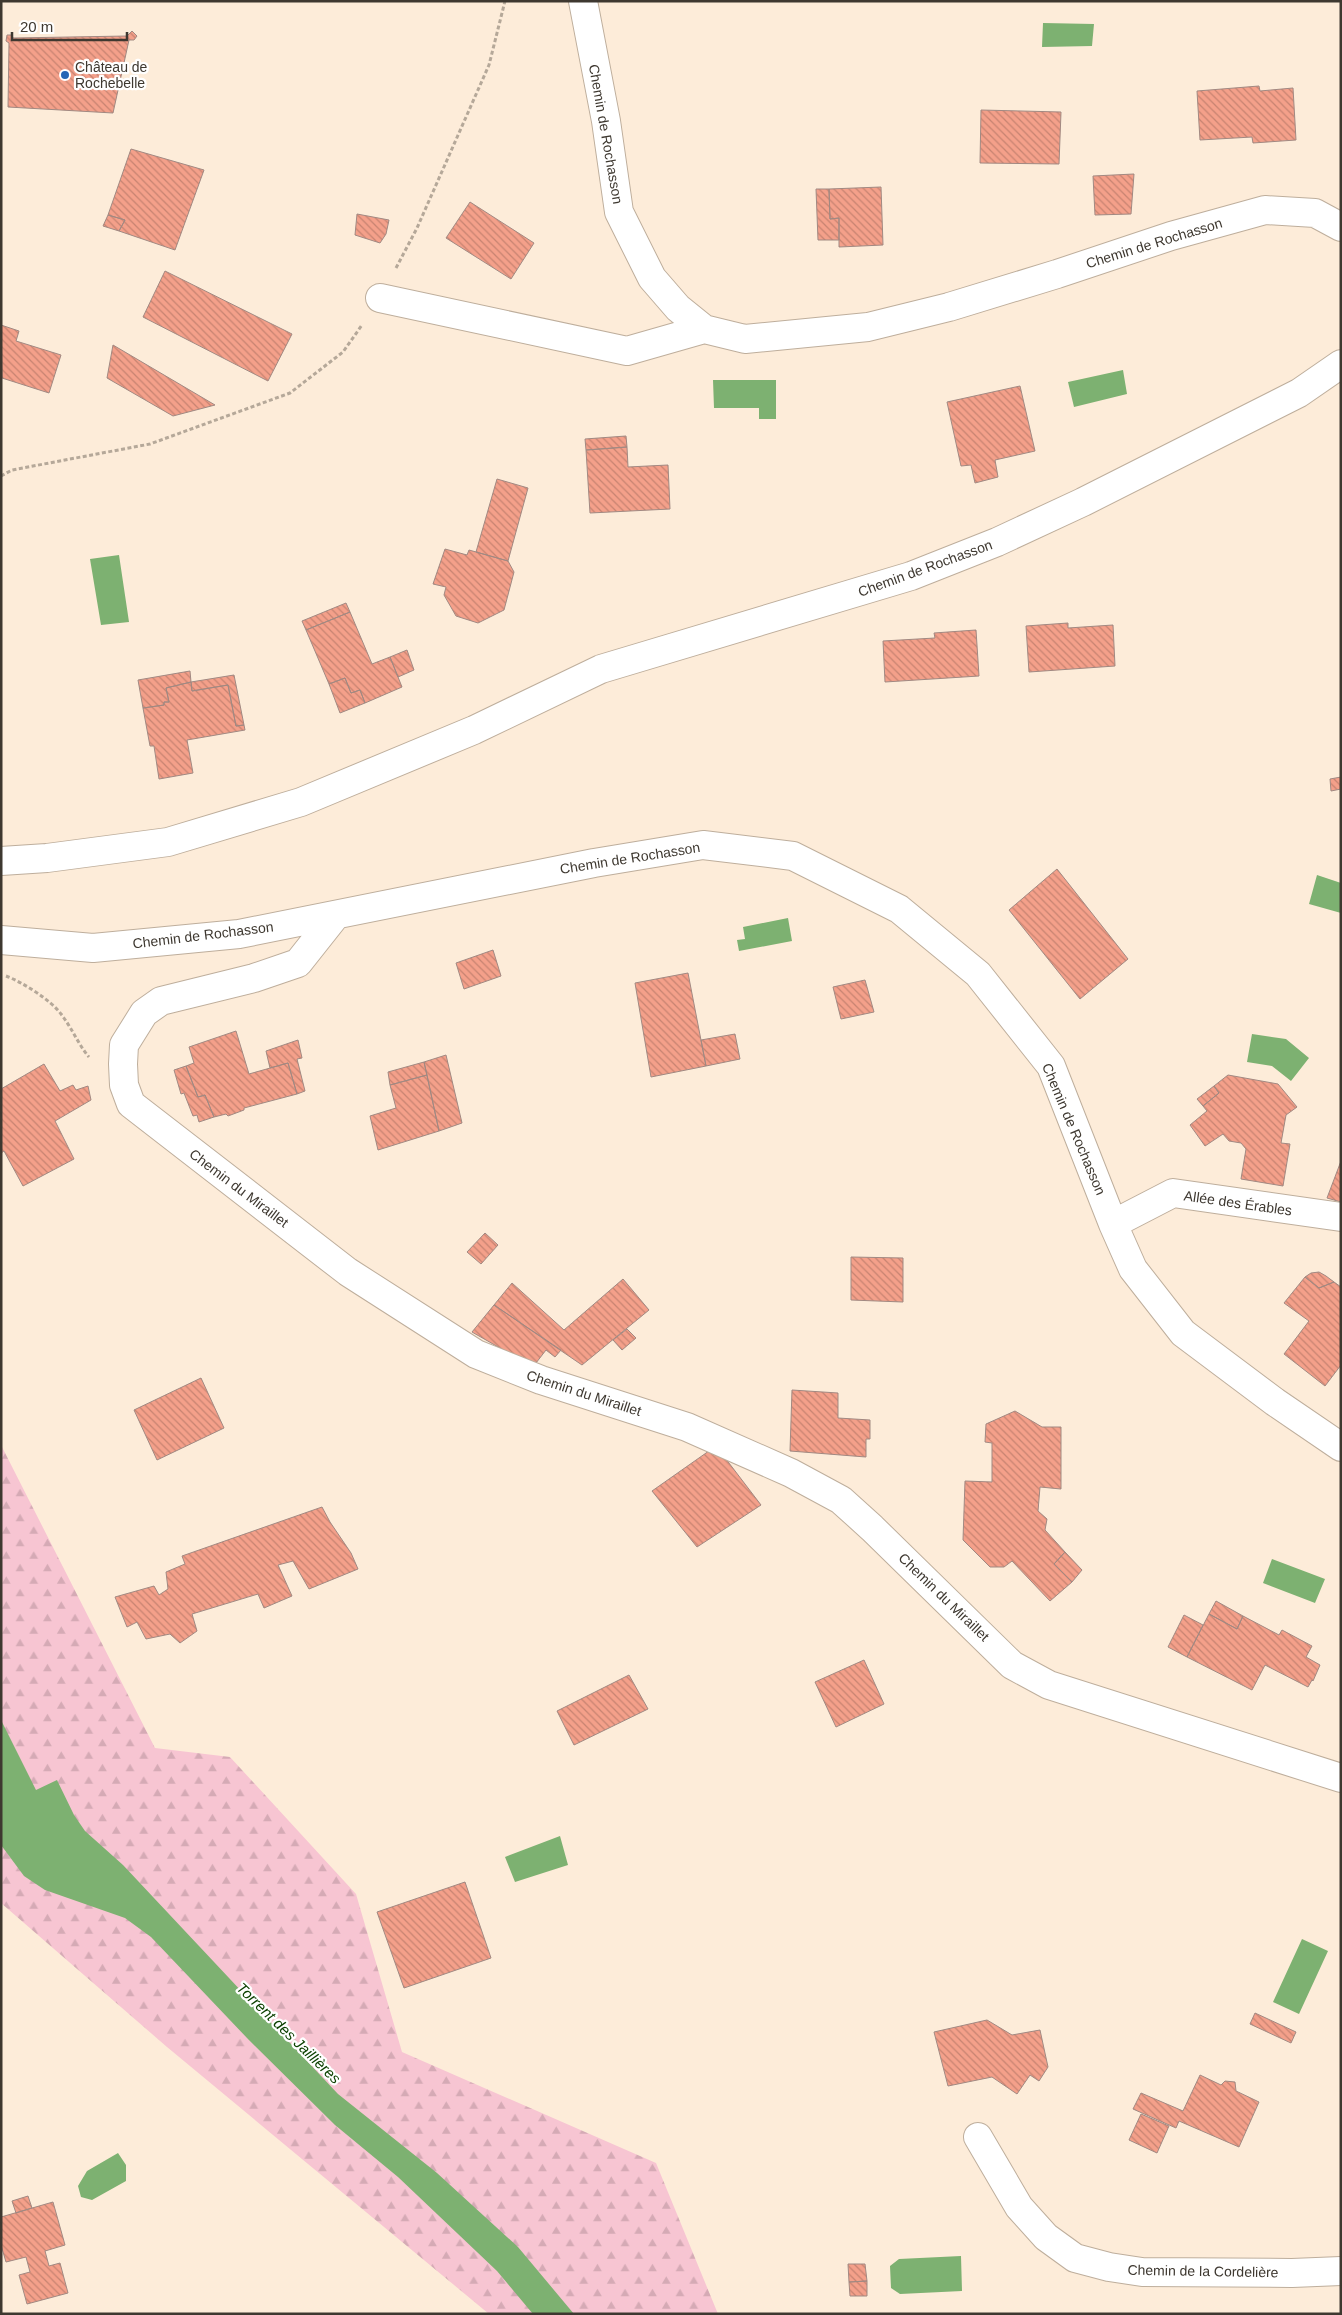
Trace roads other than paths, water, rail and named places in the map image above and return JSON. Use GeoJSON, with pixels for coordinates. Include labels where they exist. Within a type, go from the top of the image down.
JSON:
{"type":"FeatureCollection","features":[{"type":"Feature","properties":{"kind":"street","name":"Chemin de Rochasson"},"geometry":{"type":"LineString","coordinates":[[583,1],[606,121],[620,212],[652,278],[678,308],[704,329],[745,339],[868,327],[950,307],[1171,236],[1265,210],[1315,213],[1341,227]]}},
{"type":"Feature","properties":{"kind":"street"},"geometry":{"type":"LineString","coordinates":[[380,298],[626,350],[704,329]]}},
{"type":"Feature","properties":{"kind":"street","name":"Chemin de Rochasson"},"geometry":{"type":"LineString","coordinates":[[1,861],[47,858],[168,842],[301,802],[474,730],[601,669],[911,576],[996,542],[1083,502],[1299,393],[1341,364]]}},
{"type":"Feature","properties":{"kind":"street","name":"Chemin de Rochasson"},"geometry":{"type":"LineString","coordinates":[[1,940],[93,948],[240,934],[594,862],[703,845],[793,856],[899,909],[978,974],[1051,1066],[1113,1224],[1134,1269],[1183,1332],[1275,1402],[1341,1447]]}},
{"type":"Feature","properties":{"kind":"street","name":"Chemin du Miraillet"},"geometry":{"type":"LineString","coordinates":[[336,915],[298,963],[254,978],[161,1000],[144,1013],[124,1045],[124,1086],[131,1104],[348,1272],[476,1354],[541,1380],[688,1427],[791,1473],[841,1500],[1012,1665],[1049,1685],[1341,1778]]}},
{"type":"Feature","properties":{"kind":"street","name":"Allée des Érables"},"geometry":{"type":"LineString","coordinates":[[1113,1224],[1173,1193],[1341,1217]]}},
{"type":"Feature","properties":{"kind":"street","name":"Chemin de la Cordelière"},"geometry":{"type":"LineString","coordinates":[[978,2136],[1019,2207],[1046,2237],[1075,2258],[1109,2267],[1142,2272],[1292,2273],[1341,2271]]}},
{"type":"Feature","properties":{"kind":"place","name":"Château de Rochebelle"},"geometry":{"type":"Point","coordinates":[65,75]}},
{"type":"Feature","properties":{"kind":"water label","name":"Torrent des Jaillières"},"geometry":{"type":"Point","coordinates":[289,2033]}}]}
